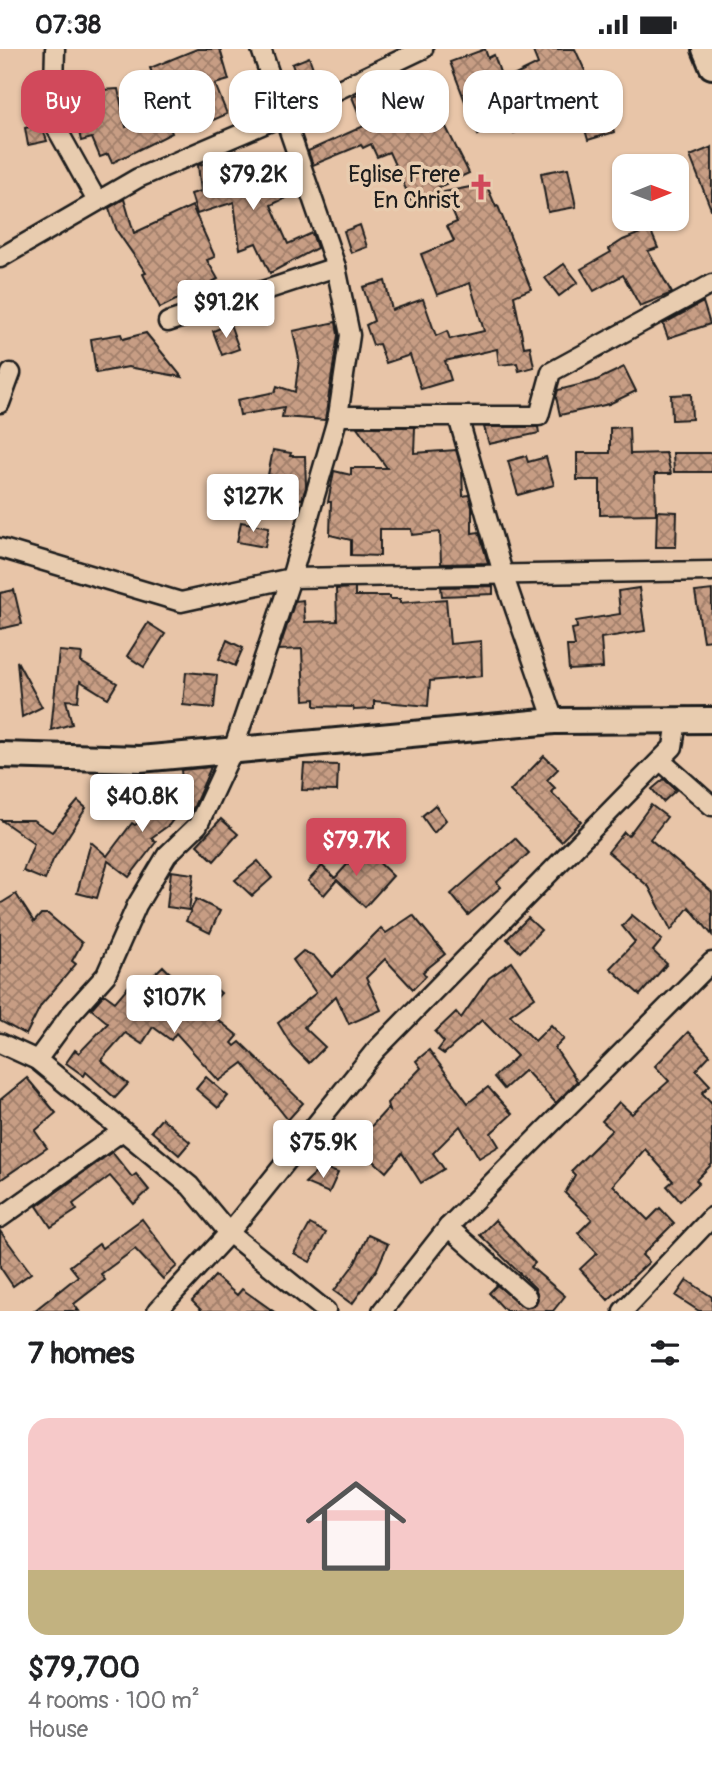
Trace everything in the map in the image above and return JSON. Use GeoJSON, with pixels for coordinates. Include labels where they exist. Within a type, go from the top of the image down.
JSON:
{"type":"FeatureCollection","features":[{"type":"Feature","properties":{"kind":"street"},"geometry":{"type":"LineString","coordinates":[[55,49],[53,123],[97,201]]}},
{"type":"Feature","properties":{"kind":"street"},"geometry":{"type":"LineString","coordinates":[[261,49],[268,70]]}},
{"type":"Feature","properties":{"kind":"street"},"geometry":{"type":"LineString","coordinates":[[342,88],[423,49]]}},
{"type":"Feature","properties":{"kind":"street"},"geometry":{"type":"LineString","coordinates":[[705,49],[712,66]]}},
{"type":"Feature","properties":{"kind":"street"},"geometry":{"type":"LineString","coordinates":[[0,258],[138,177],[243,133]]}},
{"type":"Feature","properties":{"kind":"street"},"geometry":{"type":"LineString","coordinates":[[37,1060],[70,1015],[106,975],[137,905],[167,855],[198,825],[233,750],[291,578],[338,416],[351,335],[336,267],[289,133]]}},
{"type":"Feature","properties":{"kind":"street"},"geometry":{"type":"LineString","coordinates":[[168,322],[336,267]]}},
{"type":"Feature","properties":{"kind":"street"},"geometry":{"type":"LineString","coordinates":[[338,416],[539,417],[551,372],[712,283]]}},
{"type":"Feature","properties":{"kind":"street"},"geometry":{"type":"LineString","coordinates":[[0,403],[11,373]]}},
{"type":"Feature","properties":{"kind":"street"},"geometry":{"type":"LineString","coordinates":[[458,417],[504,577],[554,721]]}},
{"type":"Feature","properties":{"kind":"street"},"geometry":{"type":"LineString","coordinates":[[0,548],[181,602],[291,578],[504,577],[712,571]]}},
{"type":"Feature","properties":{"kind":"street"},"geometry":{"type":"LineString","coordinates":[[0,755],[140,759],[554,721],[712,720]]}},
{"type":"Feature","properties":{"kind":"street"},"geometry":{"type":"LineString","coordinates":[[158,1311],[229,1233],[375,1051],[661,761],[673,747],[677,721]]}},
{"type":"Feature","properties":{"kind":"street"},"geometry":{"type":"LineString","coordinates":[[661,761],[712,807]]}},
{"type":"Feature","properties":{"kind":"street"},"geometry":{"type":"LineString","coordinates":[[382,1311],[448,1227],[712,962]]}},
{"type":"Feature","properties":{"kind":"street"},"geometry":{"type":"LineString","coordinates":[[3,1049],[37,1060],[190,1187],[229,1233],[326,1311]]}},
{"type":"Feature","properties":{"kind":"street"},"geometry":{"type":"LineString","coordinates":[[1,1216],[121,1132]]}},
{"type":"Feature","properties":{"kind":"street"},"geometry":{"type":"LineString","coordinates":[[623,1311],[712,1217]]}},
{"type":"Feature","properties":{"kind":"street"},"geometry":{"type":"LineString","coordinates":[[448,1227],[527,1297]]}},
{"type":"Feature","properties":{"kind":"building"},"geometry":{"type":"Polygon","coordinates":[[[197,49],[220,49],[229,80],[215,84],[215,70],[150,68],[197,49]]]}},
{"type":"Feature","properties":{"kind":"building"},"geometry":{"type":"Polygon","coordinates":[[[485,49],[488,58],[494,55],[499,70],[463,70],[463,96],[450,62],[485,49]]]}},
{"type":"Feature","properties":{"kind":"building"},"geometry":{"type":"Polygon","coordinates":[[[532,49],[575,49],[585,70],[526,70],[538,64],[532,49]]]}},
{"type":"Feature","properties":{"kind":"building"},"geometry":{"type":"Polygon","coordinates":[[[309,57],[314,70],[294,70],[292,64],[309,57]]]}},
{"type":"Feature","properties":{"kind":"building"},"geometry":{"type":"Polygon","coordinates":[[[215,84],[227,114],[215,119],[215,84]]]}},
{"type":"Feature","properties":{"kind":"building"},"geometry":{"type":"Polygon","coordinates":[[[118,89],[119,133],[172,133],[112,163],[108,154],[100,157],[92,138],[81,141],[79,133],[105,133],[105,90],[118,89]]]}},
{"type":"Feature","properties":{"kind":"building"},"geometry":{"type":"Polygon","coordinates":[[[356,130],[356,133],[449,133],[469,173],[439,187],[440,192],[413,205],[389,152],[377,157],[371,144],[363,148],[361,145],[313,165],[308,151],[356,130]]]}},
{"type":"Feature","properties":{"kind":"building"},"geometry":{"type":"Polygon","coordinates":[[[26,133],[44,133],[47,141],[28,145],[26,133]]]}},
{"type":"Feature","properties":{"kind":"building"},"geometry":{"type":"Polygon","coordinates":[[[586,133],[611,133],[588,140],[586,133]]]}},
{"type":"Feature","properties":{"kind":"building"},"geometry":{"type":"Polygon","coordinates":[[[712,147],[712,209],[711,209],[690,156],[712,147]]]}},
{"type":"Feature","properties":{"kind":"building"},"geometry":{"type":"Polygon","coordinates":[[[214,162],[215,173],[236,163],[250,189],[288,171],[298,192],[271,205],[288,244],[312,233],[317,248],[270,273],[256,243],[240,249],[234,202],[197,214],[191,194],[201,191],[198,165],[214,162]]]}},
{"type":"Feature","properties":{"kind":"building"},"geometry":{"type":"Polygon","coordinates":[[[568,168],[576,207],[548,212],[541,173],[568,168]]]}},
{"type":"Feature","properties":{"kind":"building"},"geometry":{"type":"Polygon","coordinates":[[[486,184],[496,207],[498,206],[531,289],[514,296],[524,347],[530,346],[534,367],[519,371],[517,363],[499,365],[497,349],[445,361],[451,380],[421,389],[410,355],[386,363],[379,344],[373,345],[366,325],[374,321],[363,287],[385,281],[392,310],[423,299],[436,336],[447,331],[450,339],[484,331],[470,283],[437,295],[421,254],[454,241],[447,226],[457,222],[444,192],[486,184]]]}},
{"type":"Feature","properties":{"kind":"building"},"geometry":{"type":"Polygon","coordinates":[[[124,199],[134,233],[192,206],[215,257],[207,260],[218,279],[160,308],[143,274],[146,273],[117,231],[109,208],[124,199]]]}},
{"type":"Feature","properties":{"kind":"building"},"geometry":{"type":"Polygon","coordinates":[[[360,225],[367,247],[351,253],[344,231],[360,225]]]}},
{"type":"Feature","properties":{"kind":"building"},"geometry":{"type":"Polygon","coordinates":[[[651,231],[658,248],[648,251],[672,293],[640,306],[623,275],[594,291],[581,269],[611,252],[609,249],[623,240],[651,231]]]}},
{"type":"Feature","properties":{"kind":"building"},"geometry":{"type":"Polygon","coordinates":[[[564,264],[578,282],[559,296],[545,278],[564,264]]]}},
{"type":"Feature","properties":{"kind":"building"},"geometry":{"type":"Polygon","coordinates":[[[703,302],[710,324],[668,338],[663,324],[703,302]]]}},
{"type":"Feature","properties":{"kind":"building"},"geometry":{"type":"Polygon","coordinates":[[[336,322],[338,335],[325,420],[282,417],[284,407],[240,415],[237,400],[275,392],[277,386],[295,392],[299,359],[293,331],[336,322]]]}},
{"type":"Feature","properties":{"kind":"building"},"geometry":{"type":"Polygon","coordinates":[[[230,324],[239,349],[222,355],[213,331],[230,324]]]}},
{"type":"Feature","properties":{"kind":"building"},"geometry":{"type":"Polygon","coordinates":[[[146,333],[182,377],[128,367],[96,373],[91,339],[121,334],[123,339],[146,333]]]}},
{"type":"Feature","properties":{"kind":"building"},"geometry":{"type":"Polygon","coordinates":[[[624,367],[636,391],[609,404],[560,415],[556,397],[558,390],[595,381],[624,367]]]}},
{"type":"Feature","properties":{"kind":"building"},"geometry":{"type":"Polygon","coordinates":[[[691,394],[692,419],[672,420],[671,395],[691,394]]]}},
{"type":"Feature","properties":{"kind":"building"},"geometry":{"type":"Polygon","coordinates":[[[357,427],[415,427],[414,453],[456,450],[462,471],[463,496],[469,495],[472,507],[472,533],[479,532],[488,563],[441,564],[440,532],[412,535],[411,529],[380,529],[380,556],[351,555],[351,540],[330,535],[331,502],[328,502],[334,471],[351,475],[351,468],[387,468],[357,427]]]}},
{"type":"Feature","properties":{"kind":"building"},"geometry":{"type":"Polygon","coordinates":[[[484,427],[538,427],[539,433],[489,444],[484,427]]]}},
{"type":"Feature","properties":{"kind":"building"},"geometry":{"type":"Polygon","coordinates":[[[629,427],[630,454],[666,453],[671,474],[655,474],[656,514],[600,515],[600,480],[577,480],[577,453],[610,453],[610,428],[629,427]]]}},
{"type":"Feature","properties":{"kind":"building"},"geometry":{"type":"Polygon","coordinates":[[[273,450],[291,453],[290,456],[305,456],[306,487],[302,499],[282,497],[284,478],[268,475],[273,450]]]}},
{"type":"Feature","properties":{"kind":"building"},"geometry":{"type":"Polygon","coordinates":[[[673,453],[712,453],[712,472],[674,472],[673,453]]]}},
{"type":"Feature","properties":{"kind":"building"},"geometry":{"type":"Polygon","coordinates":[[[526,456],[528,462],[546,457],[554,485],[518,495],[508,461],[526,456]]]}},
{"type":"Feature","properties":{"kind":"building"},"geometry":{"type":"Polygon","coordinates":[[[657,511],[677,512],[676,547],[656,547],[657,511]]]}},
{"type":"Feature","properties":{"kind":"building"},"geometry":{"type":"Polygon","coordinates":[[[241,522],[269,527],[265,547],[237,542],[241,522]]]}},
{"type":"Feature","properties":{"kind":"building"},"geometry":{"type":"Polygon","coordinates":[[[493,586],[493,594],[442,596],[441,587],[493,586]]]}},
{"type":"Feature","properties":{"kind":"building"},"geometry":{"type":"Polygon","coordinates":[[[355,588],[355,596],[390,596],[390,599],[400,599],[400,603],[446,599],[450,644],[481,641],[482,676],[430,681],[428,706],[374,701],[374,709],[354,710],[353,707],[315,706],[315,699],[304,700],[302,649],[279,650],[295,601],[303,600],[305,622],[337,621],[336,589],[355,588]]]}},
{"type":"Feature","properties":{"kind":"building"},"geometry":{"type":"Polygon","coordinates":[[[639,588],[645,631],[601,638],[603,668],[569,670],[567,646],[575,646],[572,629],[577,628],[576,621],[620,614],[618,591],[639,588]]]}},
{"type":"Feature","properties":{"kind":"building"},"geometry":{"type":"Polygon","coordinates":[[[14,590],[22,624],[0,629],[0,593],[14,590]]]}},
{"type":"Feature","properties":{"kind":"building"},"geometry":{"type":"Polygon","coordinates":[[[712,590],[712,640],[703,641],[695,592],[712,590]]]}},
{"type":"Feature","properties":{"kind":"building"},"geometry":{"type":"Polygon","coordinates":[[[148,623],[165,634],[144,667],[127,656],[148,623]]]}},
{"type":"Feature","properties":{"kind":"building"},"geometry":{"type":"Polygon","coordinates":[[[227,640],[243,648],[235,666],[219,659],[227,640]]]}},
{"type":"Feature","properties":{"kind":"building"},"geometry":{"type":"Polygon","coordinates":[[[59,651],[82,653],[81,662],[117,683],[108,698],[80,681],[78,701],[66,700],[72,724],[51,730],[59,651]]]}},
{"type":"Feature","properties":{"kind":"building"},"geometry":{"type":"Polygon","coordinates":[[[17,661],[42,707],[22,717],[17,661]]]}},
{"type":"Feature","properties":{"kind":"building"},"geometry":{"type":"Polygon","coordinates":[[[186,672],[217,675],[214,708],[183,705],[186,672]]]}},
{"type":"Feature","properties":{"kind":"building"},"geometry":{"type":"Polygon","coordinates":[[[544,756],[558,769],[547,780],[555,788],[551,792],[581,821],[561,841],[510,791],[544,756]]]}},
{"type":"Feature","properties":{"kind":"building"},"geometry":{"type":"Polygon","coordinates":[[[304,764],[338,765],[337,791],[302,790],[304,764]]]}},
{"type":"Feature","properties":{"kind":"building"},"geometry":{"type":"Polygon","coordinates":[[[211,767],[192,811],[178,818],[179,812],[169,825],[151,838],[156,842],[129,877],[108,861],[97,898],[77,893],[91,842],[107,856],[132,823],[135,825],[175,796],[171,792],[182,780],[181,770],[211,767]]]}},
{"type":"Feature","properties":{"kind":"building"},"geometry":{"type":"Polygon","coordinates":[[[664,779],[676,790],[663,802],[652,789],[664,779]]]}},
{"type":"Feature","properties":{"kind":"building"},"geometry":{"type":"Polygon","coordinates":[[[78,801],[86,808],[53,860],[45,880],[23,871],[34,843],[1,820],[33,820],[52,832],[78,801]]]}},
{"type":"Feature","properties":{"kind":"building"},"geometry":{"type":"Polygon","coordinates":[[[435,805],[446,820],[434,833],[422,816],[435,805]]]}},
{"type":"Feature","properties":{"kind":"building"},"geometry":{"type":"Polygon","coordinates":[[[651,805],[667,817],[650,839],[712,892],[712,935],[689,907],[671,930],[649,887],[608,852],[624,832],[628,836],[651,805]]]}},
{"type":"Feature","properties":{"kind":"building"},"geometry":{"type":"Polygon","coordinates":[[[221,819],[238,834],[214,861],[197,845],[221,819]]]}},
{"type":"Feature","properties":{"kind":"building"},"geometry":{"type":"Polygon","coordinates":[[[515,838],[529,853],[497,882],[501,887],[468,915],[451,894],[515,838]]]}},
{"type":"Feature","properties":{"kind":"building"},"geometry":{"type":"Polygon","coordinates":[[[363,847],[393,876],[365,907],[337,880],[324,895],[308,881],[322,866],[335,878],[363,847]]]}},
{"type":"Feature","properties":{"kind":"building"},"geometry":{"type":"Polygon","coordinates":[[[258,861],[272,878],[252,896],[235,880],[258,861]]]}},
{"type":"Feature","properties":{"kind":"building"},"geometry":{"type":"Polygon","coordinates":[[[171,871],[194,874],[189,910],[167,907],[171,871]]]}},
{"type":"Feature","properties":{"kind":"building"},"geometry":{"type":"Polygon","coordinates":[[[16,894],[34,922],[41,914],[48,914],[82,943],[72,961],[76,964],[41,1005],[26,1035],[0,1021],[0,904],[16,894]]]}},
{"type":"Feature","properties":{"kind":"building"},"geometry":{"type":"Polygon","coordinates":[[[196,899],[220,911],[210,933],[186,921],[196,899]]]}},
{"type":"Feature","properties":{"kind":"building"},"geometry":{"type":"Polygon","coordinates":[[[413,915],[445,954],[423,972],[426,976],[413,989],[385,959],[366,978],[381,1010],[349,1024],[336,996],[304,1027],[325,1047],[309,1063],[292,1046],[278,1023],[316,993],[293,960],[303,951],[314,956],[332,977],[381,928],[386,933],[413,915]]]}},
{"type":"Feature","properties":{"kind":"building"},"geometry":{"type":"Polygon","coordinates":[[[632,915],[662,940],[653,951],[667,964],[640,995],[610,968],[635,942],[622,926],[632,915]]]}},
{"type":"Feature","properties":{"kind":"building"},"geometry":{"type":"Polygon","coordinates":[[[528,918],[541,930],[520,952],[507,939],[528,918]]]}},
{"type":"Feature","properties":{"kind":"building"},"geometry":{"type":"Polygon","coordinates":[[[512,962],[535,997],[510,1015],[535,1041],[551,1025],[564,1039],[555,1048],[577,1081],[556,1103],[525,1070],[504,1089],[494,1077],[517,1056],[482,1020],[444,1054],[438,1050],[444,1042],[435,1032],[456,1012],[461,1018],[489,978],[512,962]]]}},
{"type":"Feature","properties":{"kind":"building"},"geometry":{"type":"Polygon","coordinates":[[[163,966],[192,995],[205,979],[221,993],[206,1010],[238,1036],[232,1043],[235,1046],[240,1042],[303,1103],[288,1120],[243,1063],[219,1081],[176,1033],[171,1040],[153,1027],[142,1044],[125,1033],[101,1060],[128,1084],[115,1098],[86,1072],[84,1076],[66,1063],[75,1050],[79,1053],[108,1023],[91,1009],[104,994],[115,1002],[131,983],[139,989],[163,966]]]}},
{"type":"Feature","properties":{"kind":"building"},"geometry":{"type":"Polygon","coordinates":[[[688,1032],[710,1055],[696,1070],[710,1085],[702,1093],[712,1103],[712,1164],[696,1180],[699,1183],[680,1201],[667,1186],[673,1181],[645,1149],[613,1185],[648,1220],[660,1208],[674,1223],[642,1255],[649,1262],[608,1300],[580,1269],[597,1253],[578,1233],[592,1219],[565,1193],[575,1175],[571,1171],[612,1130],[602,1121],[619,1102],[632,1114],[669,1081],[655,1066],[688,1032]]]}},
{"type":"Feature","properties":{"kind":"building"},"geometry":{"type":"Polygon","coordinates":[[[429,1050],[468,1103],[488,1087],[512,1114],[491,1133],[499,1146],[479,1158],[460,1126],[433,1153],[444,1169],[421,1183],[402,1153],[386,1172],[355,1144],[387,1109],[389,1111],[387,1103],[421,1068],[416,1061],[429,1050]]]}},
{"type":"Feature","properties":{"kind":"building"},"geometry":{"type":"Polygon","coordinates":[[[206,1077],[228,1096],[218,1108],[196,1089],[206,1077]]]}},
{"type":"Feature","properties":{"kind":"building"},"geometry":{"type":"Polygon","coordinates":[[[27,1078],[56,1113],[35,1131],[47,1148],[0,1180],[0,1100],[27,1078]]]}},
{"type":"Feature","properties":{"kind":"building"},"geometry":{"type":"Polygon","coordinates":[[[162,1118],[190,1142],[179,1155],[151,1131],[162,1118]]]}},
{"type":"Feature","properties":{"kind":"building"},"geometry":{"type":"Polygon","coordinates":[[[112,1152],[132,1177],[136,1174],[149,1190],[134,1204],[110,1176],[73,1204],[77,1210],[51,1227],[37,1206],[112,1152]]]}},
{"type":"Feature","properties":{"kind":"building"},"geometry":{"type":"Polygon","coordinates":[[[322,1167],[338,1173],[329,1193],[305,1183],[322,1167]]]}},
{"type":"Feature","properties":{"kind":"building"},"geometry":{"type":"Polygon","coordinates":[[[142,1219],[177,1266],[163,1279],[135,1249],[101,1274],[105,1280],[74,1304],[79,1311],[34,1311],[78,1276],[70,1266],[99,1244],[102,1248],[142,1219]]]}},
{"type":"Feature","properties":{"kind":"building"},"geometry":{"type":"Polygon","coordinates":[[[495,1220],[535,1263],[531,1267],[565,1296],[553,1311],[506,1311],[489,1293],[497,1285],[525,1308],[535,1305],[538,1299],[535,1288],[480,1235],[495,1220]]]}},
{"type":"Feature","properties":{"kind":"building"},"geometry":{"type":"Polygon","coordinates":[[[310,1224],[326,1233],[310,1262],[294,1253],[310,1224]]]}},
{"type":"Feature","properties":{"kind":"building"},"geometry":{"type":"Polygon","coordinates":[[[0,1231],[31,1273],[13,1286],[0,1267],[0,1231]]]}},
{"type":"Feature","properties":{"kind":"building"},"geometry":{"type":"Polygon","coordinates":[[[368,1235],[388,1244],[377,1269],[352,1304],[334,1291],[355,1263],[368,1235]]]}},
{"type":"Feature","properties":{"kind":"building"},"geometry":{"type":"Polygon","coordinates":[[[215,1276],[237,1295],[242,1289],[273,1311],[202,1311],[192,1301],[215,1276]]]}},
{"type":"Feature","properties":{"kind":"building"},"geometry":{"type":"Polygon","coordinates":[[[687,1280],[712,1297],[712,1311],[699,1311],[676,1296],[687,1280]]]}},
{"type":"Feature","properties":{"kind":"place","name":"Eglise Frere En Christ"},"geometry":{"type":"Point","coordinates":[481,187]}}]}
